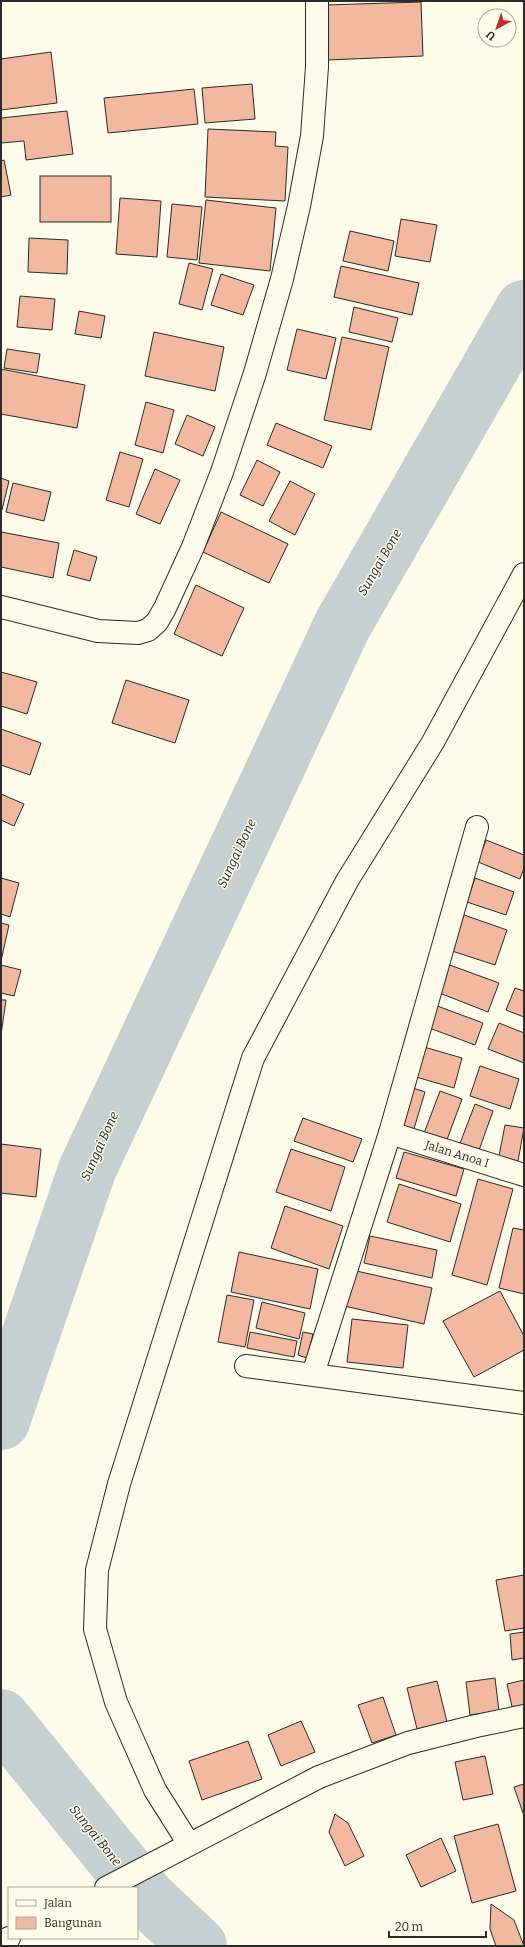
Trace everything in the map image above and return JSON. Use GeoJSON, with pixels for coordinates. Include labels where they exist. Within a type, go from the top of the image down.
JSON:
{"type":"FeatureCollection","features":[{"type":"Feature","properties":{"kind":"street"},"geometry":{"type":"LineString","coordinates":[[1,607],[98,630],[138,633],[148,630],[158,622],[193,547],[222,472],[255,373],[282,279],[299,206],[312,136],[317,67],[317,1]]}},
{"type":"Feature","properties":{"kind":"street"},"geometry":{"type":"LineString","coordinates":[[185,1846],[155,1790],[116,1702],[95,1629],[97,1570],[119,1484],[253,1058],[347,881],[433,742],[524,574]]}},
{"type":"Feature","properties":{"kind":"street"},"geometry":{"type":"LineString","coordinates":[[313,1374],[390,1133],[477,827]]}},
{"type":"Feature","properties":{"kind":"street","name":"Jalan Anoa I"},"geometry":{"type":"LineString","coordinates":[[390,1133],[524,1175]]}},
{"type":"Feature","properties":{"kind":"street"},"geometry":{"type":"LineString","coordinates":[[246,1366],[524,1403]]}},
{"type":"Feature","properties":{"kind":"street"},"geometry":{"type":"LineString","coordinates":[[108,1887],[319,1777],[415,1741],[524,1716]]}},
{"type":"Feature","properties":{"kind":"building"},"geometry":{"type":"Polygon","coordinates":[[[421,2],[423,56],[327,60],[325,5],[421,2]]]}},
{"type":"Feature","properties":{"kind":"building"},"geometry":{"type":"Polygon","coordinates":[[[51,52],[57,103],[1,110],[1,59],[51,52]]]}},
{"type":"Feature","properties":{"kind":"building"},"geometry":{"type":"Polygon","coordinates":[[[252,84],[255,119],[205,123],[202,88],[252,84]]]}},
{"type":"Feature","properties":{"kind":"building"},"geometry":{"type":"Polygon","coordinates":[[[194,89],[198,124],[108,133],[104,98],[194,89]]]}},
{"type":"Feature","properties":{"kind":"building"},"geometry":{"type":"Polygon","coordinates":[[[67,111],[73,154],[26,160],[24,141],[1,143],[1,118],[67,111]]]}},
{"type":"Feature","properties":{"kind":"building"},"geometry":{"type":"Polygon","coordinates":[[[208,129],[276,132],[275,146],[288,147],[285,201],[205,197],[208,129]]]}},
{"type":"Feature","properties":{"kind":"building"},"geometry":{"type":"Polygon","coordinates":[[[4,160],[11,195],[1,197],[1,161],[4,160]]]}},
{"type":"Feature","properties":{"kind":"building"},"geometry":{"type":"Polygon","coordinates":[[[40,176],[111,176],[111,222],[40,222],[40,176]]]}},
{"type":"Feature","properties":{"kind":"building"},"geometry":{"type":"Polygon","coordinates":[[[120,198],[161,201],[157,257],[116,254],[120,198]]]}},
{"type":"Feature","properties":{"kind":"building"},"geometry":{"type":"Polygon","coordinates":[[[206,200],[276,208],[270,271],[199,263],[206,200]]]}},
{"type":"Feature","properties":{"kind":"building"},"geometry":{"type":"Polygon","coordinates":[[[172,204],[202,207],[197,260],[167,257],[172,204]]]}},
{"type":"Feature","properties":{"kind":"building"},"geometry":{"type":"Polygon","coordinates":[[[401,219],[437,225],[430,262],[395,256],[401,219]]]}},
{"type":"Feature","properties":{"kind":"building"},"geometry":{"type":"Polygon","coordinates":[[[350,231],[394,241],[388,271],[343,261],[350,231]]]}},
{"type":"Feature","properties":{"kind":"building"},"geometry":{"type":"Polygon","coordinates":[[[29,238],[68,240],[67,274],[28,272],[29,238]]]}},
{"type":"Feature","properties":{"kind":"building"},"geometry":{"type":"Polygon","coordinates":[[[189,263],[213,269],[202,310],[179,304],[189,263]]]}},
{"type":"Feature","properties":{"kind":"building"},"geometry":{"type":"Polygon","coordinates":[[[341,266],[419,283],[412,315],[334,297],[341,266]]]}},
{"type":"Feature","properties":{"kind":"building"},"geometry":{"type":"Polygon","coordinates":[[[221,274],[254,285],[243,315],[211,305],[221,274]]]}},
{"type":"Feature","properties":{"kind":"building"},"geometry":{"type":"Polygon","coordinates":[[[20,296],[55,299],[52,330],[17,327],[20,296]]]}},
{"type":"Feature","properties":{"kind":"building"},"geometry":{"type":"Polygon","coordinates":[[[354,307],[398,318],[392,342],[349,332],[354,307]]]}},
{"type":"Feature","properties":{"kind":"building"},"geometry":{"type":"Polygon","coordinates":[[[79,311],[105,316],[101,338],[75,334],[79,311]]]}},
{"type":"Feature","properties":{"kind":"building"},"geometry":{"type":"Polygon","coordinates":[[[297,329],[336,338],[326,379],[287,370],[297,329]]]}},
{"type":"Feature","properties":{"kind":"building"},"geometry":{"type":"Polygon","coordinates":[[[154,332],[224,347],[215,391],[145,376],[154,332]]]}},
{"type":"Feature","properties":{"kind":"building"},"geometry":{"type":"Polygon","coordinates":[[[342,337],[389,347],[371,430],[324,420],[342,337]]]}},
{"type":"Feature","properties":{"kind":"building"},"geometry":{"type":"Polygon","coordinates":[[[7,349],[40,354],[37,373],[4,368],[7,349]]]}},
{"type":"Feature","properties":{"kind":"building"},"geometry":{"type":"Polygon","coordinates":[[[1,369],[85,385],[77,428],[1,414],[1,369]]]}},
{"type":"Feature","properties":{"kind":"building"},"geometry":{"type":"Polygon","coordinates":[[[146,402],[174,410],[163,453],[135,445],[146,402]]]}},
{"type":"Feature","properties":{"kind":"building"},"geometry":{"type":"Polygon","coordinates":[[[187,415],[215,427],[203,456],[175,444],[187,415]]]}},
{"type":"Feature","properties":{"kind":"building"},"geometry":{"type":"Polygon","coordinates":[[[276,423],[332,446],[323,468],[267,445],[276,423]]]}},
{"type":"Feature","properties":{"kind":"building"},"geometry":{"type":"Polygon","coordinates":[[[120,452],[143,459],[129,507],[106,500],[120,452]]]}},
{"type":"Feature","properties":{"kind":"building"},"geometry":{"type":"Polygon","coordinates":[[[257,460],[280,472],[263,506],[240,495],[257,460]]]}},
{"type":"Feature","properties":{"kind":"building"},"geometry":{"type":"Polygon","coordinates":[[[155,469],[180,480],[160,524],[136,514],[155,469]]]}},
{"type":"Feature","properties":{"kind":"building"},"geometry":{"type":"Polygon","coordinates":[[[1,478],[9,481],[2,510],[1,509],[1,478]]]}},
{"type":"Feature","properties":{"kind":"building"},"geometry":{"type":"Polygon","coordinates":[[[290,481],[315,494],[295,535],[269,521],[290,481]]]}},
{"type":"Feature","properties":{"kind":"building"},"geometry":{"type":"Polygon","coordinates":[[[13,483],[51,492],[44,521],[6,512],[13,483]]]}},
{"type":"Feature","properties":{"kind":"building"},"geometry":{"type":"Polygon","coordinates":[[[221,512],[288,544],[269,583],[203,552],[221,512]]]}},
{"type":"Feature","properties":{"kind":"building"},"geometry":{"type":"Polygon","coordinates":[[[1,532],[59,543],[53,578],[1,567],[1,532]]]}},
{"type":"Feature","properties":{"kind":"building"},"geometry":{"type":"Polygon","coordinates":[[[74,550],[97,557],[90,581],[67,575],[74,550]]]}},
{"type":"Feature","properties":{"kind":"building"},"geometry":{"type":"Polygon","coordinates":[[[196,585],[244,608],[222,656],[174,634],[196,585]]]}},
{"type":"Feature","properties":{"kind":"building"},"geometry":{"type":"Polygon","coordinates":[[[1,672],[37,682],[27,714],[1,706],[1,672]]]}},
{"type":"Feature","properties":{"kind":"building"},"geometry":{"type":"Polygon","coordinates":[[[126,680],[189,700],[175,743],[112,723],[126,680]]]}},
{"type":"Feature","properties":{"kind":"building"},"geometry":{"type":"Polygon","coordinates":[[[1,729],[41,743],[30,775],[1,765],[1,729]]]}},
{"type":"Feature","properties":{"kind":"building"},"geometry":{"type":"Polygon","coordinates":[[[1,794],[24,804],[14,826],[1,820],[1,794]]]}},
{"type":"Feature","properties":{"kind":"building"},"geometry":{"type":"Polygon","coordinates":[[[486,840],[524,855],[524,868],[520,879],[478,862],[486,840]]]}},
{"type":"Feature","properties":{"kind":"building"},"geometry":{"type":"Polygon","coordinates":[[[1,878],[19,883],[10,917],[1,914],[1,878]]]}},
{"type":"Feature","properties":{"kind":"building"},"geometry":{"type":"Polygon","coordinates":[[[475,878],[514,892],[506,915],[467,902],[475,878]]]}},
{"type":"Feature","properties":{"kind":"building"},"geometry":{"type":"Polygon","coordinates":[[[464,915],[507,930],[495,965],[452,951],[464,915]]]}},
{"type":"Feature","properties":{"kind":"building"},"geometry":{"type":"Polygon","coordinates":[[[1,923],[9,925],[1,961],[1,923]]]}},
{"type":"Feature","properties":{"kind":"building"},"geometry":{"type":"Polygon","coordinates":[[[447,964],[499,983],[488,1012],[437,992],[447,964]]]}},
{"type":"Feature","properties":{"kind":"building"},"geometry":{"type":"Polygon","coordinates":[[[1,965],[21,970],[14,996],[1,993],[1,965]]]}},
{"type":"Feature","properties":{"kind":"building"},"geometry":{"type":"Polygon","coordinates":[[[515,988],[524,991],[524,1017],[506,1010],[515,988]]]}},
{"type":"Feature","properties":{"kind":"building"},"geometry":{"type":"Polygon","coordinates":[[[1,1000],[6,1000],[1,1035],[1,1000]]]}},
{"type":"Feature","properties":{"kind":"building"},"geometry":{"type":"Polygon","coordinates":[[[432,1004],[483,1023],[475,1045],[424,1026],[432,1004]]]}},
{"type":"Feature","properties":{"kind":"building"},"geometry":{"type":"Polygon","coordinates":[[[499,1023],[524,1033],[524,1063],[488,1049],[499,1023]]]}},
{"type":"Feature","properties":{"kind":"building"},"geometry":{"type":"Polygon","coordinates":[[[424,1047],[462,1058],[454,1088],[416,1077],[424,1047]]]}},
{"type":"Feature","properties":{"kind":"building"},"geometry":{"type":"Polygon","coordinates":[[[480,1066],[519,1079],[510,1109],[470,1096],[480,1066]]]}},
{"type":"Feature","properties":{"kind":"building"},"geometry":{"type":"Polygon","coordinates":[[[407,1086],[425,1092],[413,1132],[396,1127],[407,1086]]]}},
{"type":"Feature","properties":{"kind":"building"},"geometry":{"type":"Polygon","coordinates":[[[440,1091],[462,1099],[445,1145],[423,1136],[440,1091]]]}},
{"type":"Feature","properties":{"kind":"building"},"geometry":{"type":"Polygon","coordinates":[[[475,1104],[493,1111],[478,1153],[459,1146],[475,1104]]]}},
{"type":"Feature","properties":{"kind":"building"},"geometry":{"type":"Polygon","coordinates":[[[303,1118],[362,1139],[353,1162],[294,1141],[303,1118]]]}},
{"type":"Feature","properties":{"kind":"building"},"geometry":{"type":"Polygon","coordinates":[[[505,1125],[524,1128],[518,1161],[499,1156],[505,1125]]]}},
{"type":"Feature","properties":{"kind":"building"},"geometry":{"type":"Polygon","coordinates":[[[1,1144],[41,1149],[36,1197],[1,1193],[1,1144]]]}},
{"type":"Feature","properties":{"kind":"building"},"geometry":{"type":"Polygon","coordinates":[[[291,1149],[345,1167],[331,1211],[276,1192],[291,1149]]]}},
{"type":"Feature","properties":{"kind":"building"},"geometry":{"type":"Polygon","coordinates":[[[404,1152],[464,1169],[456,1196],[396,1178],[404,1152]]]}},
{"type":"Feature","properties":{"kind":"building"},"geometry":{"type":"Polygon","coordinates":[[[478,1179],[513,1189],[487,1285],[452,1275],[478,1179]]]}},
{"type":"Feature","properties":{"kind":"building"},"geometry":{"type":"Polygon","coordinates":[[[399,1184],[461,1204],[450,1242],[387,1222],[399,1184]]]}},
{"type":"Feature","properties":{"kind":"building"},"geometry":{"type":"Polygon","coordinates":[[[285,1206],[343,1226],[329,1269],[271,1248],[285,1206]]]}},
{"type":"Feature","properties":{"kind":"building"},"geometry":{"type":"Polygon","coordinates":[[[513,1228],[524,1230],[524,1294],[499,1288],[513,1228]]]}},
{"type":"Feature","properties":{"kind":"building"},"geometry":{"type":"Polygon","coordinates":[[[370,1236],[437,1250],[432,1278],[364,1263],[370,1236]]]}},
{"type":"Feature","properties":{"kind":"building"},"geometry":{"type":"Polygon","coordinates":[[[239,1252],[318,1269],[310,1309],[231,1292],[239,1252]]]}},
{"type":"Feature","properties":{"kind":"building"},"geometry":{"type":"Polygon","coordinates":[[[352,1270],[432,1288],[424,1324],[344,1306],[352,1270]]]}},
{"type":"Feature","properties":{"kind":"building"},"geometry":{"type":"Polygon","coordinates":[[[500,1291],[524,1336],[524,1350],[474,1377],[443,1321],[500,1291]]]}},
{"type":"Feature","properties":{"kind":"building"},"geometry":{"type":"Polygon","coordinates":[[[227,1295],[254,1300],[245,1347],[218,1342],[227,1295]]]}},
{"type":"Feature","properties":{"kind":"building"},"geometry":{"type":"Polygon","coordinates":[[[262,1302],[305,1313],[299,1339],[256,1328],[262,1302]]]}},
{"type":"Feature","properties":{"kind":"building"},"geometry":{"type":"Polygon","coordinates":[[[352,1319],[408,1325],[403,1368],[347,1362],[352,1319]]]}},
{"type":"Feature","properties":{"kind":"building"},"geometry":{"type":"Polygon","coordinates":[[[250,1332],[297,1341],[294,1357],[247,1348],[250,1332]]]}},
{"type":"Feature","properties":{"kind":"building"},"geometry":{"type":"Polygon","coordinates":[[[303,1332],[313,1334],[307,1358],[298,1355],[303,1332]]]}},
{"type":"Feature","properties":{"kind":"building"},"geometry":{"type":"Polygon","coordinates":[[[524,1575],[524,1628],[505,1631],[496,1580],[524,1575]]]}},
{"type":"Feature","properties":{"kind":"building"},"geometry":{"type":"Polygon","coordinates":[[[524,1632],[524,1658],[512,1660],[510,1634],[524,1632]]]}},
{"type":"Feature","properties":{"kind":"building"},"geometry":{"type":"Polygon","coordinates":[[[495,1678],[499,1711],[470,1715],[466,1682],[495,1678]]]}},
{"type":"Feature","properties":{"kind":"building"},"geometry":{"type":"Polygon","coordinates":[[[524,1680],[524,1708],[513,1711],[507,1684],[524,1680]]]}},
{"type":"Feature","properties":{"kind":"building"},"geometry":{"type":"Polygon","coordinates":[[[437,1681],[448,1726],[418,1733],[407,1688],[437,1681]]]}},
{"type":"Feature","properties":{"kind":"building"},"geometry":{"type":"Polygon","coordinates":[[[383,1697],[396,1735],[372,1743],[358,1705],[383,1697]]]}},
{"type":"Feature","properties":{"kind":"building"},"geometry":{"type":"Polygon","coordinates":[[[301,1721],[315,1752],[281,1766],[268,1735],[301,1721]]]}},
{"type":"Feature","properties":{"kind":"building"},"geometry":{"type":"Polygon","coordinates":[[[248,1741],[262,1779],[202,1800],[189,1761],[248,1741]]]}},
{"type":"Feature","properties":{"kind":"building"},"geometry":{"type":"Polygon","coordinates":[[[485,1756],[493,1794],[463,1800],[455,1762],[485,1756]]]}},
{"type":"Feature","properties":{"kind":"building"},"geometry":{"type":"Polygon","coordinates":[[[524,1784],[524,1816],[514,1787],[524,1784]]]}},
{"type":"Feature","properties":{"kind":"building"},"geometry":{"type":"Polygon","coordinates":[[[335,1814],[348,1823],[364,1856],[345,1866],[329,1832],[335,1814]]]}},
{"type":"Feature","properties":{"kind":"building"},"geometry":{"type":"Polygon","coordinates":[[[498,1824],[516,1891],[472,1903],[454,1836],[498,1824]]]}},
{"type":"Feature","properties":{"kind":"building"},"geometry":{"type":"Polygon","coordinates":[[[441,1838],[456,1871],[421,1887],[406,1855],[441,1838]]]}},
{"type":"Feature","properties":{"kind":"building"},"geometry":{"type":"Polygon","coordinates":[[[491,1904],[514,1920],[524,1946],[496,1946],[490,1929],[491,1904]]]}},
{"type":"Feature","properties":{"kind":"waterway","name":"Sungai Bone"},"geometry":{"type":"LineString","coordinates":[[1,1421],[87,1170],[343,624],[524,309]]}},
{"type":"Feature","properties":{"kind":"waterway","name":"Sungai Bone"},"geometry":{"type":"LineString","coordinates":[[1,1718],[148,1899],[198,1946]]}}]}
